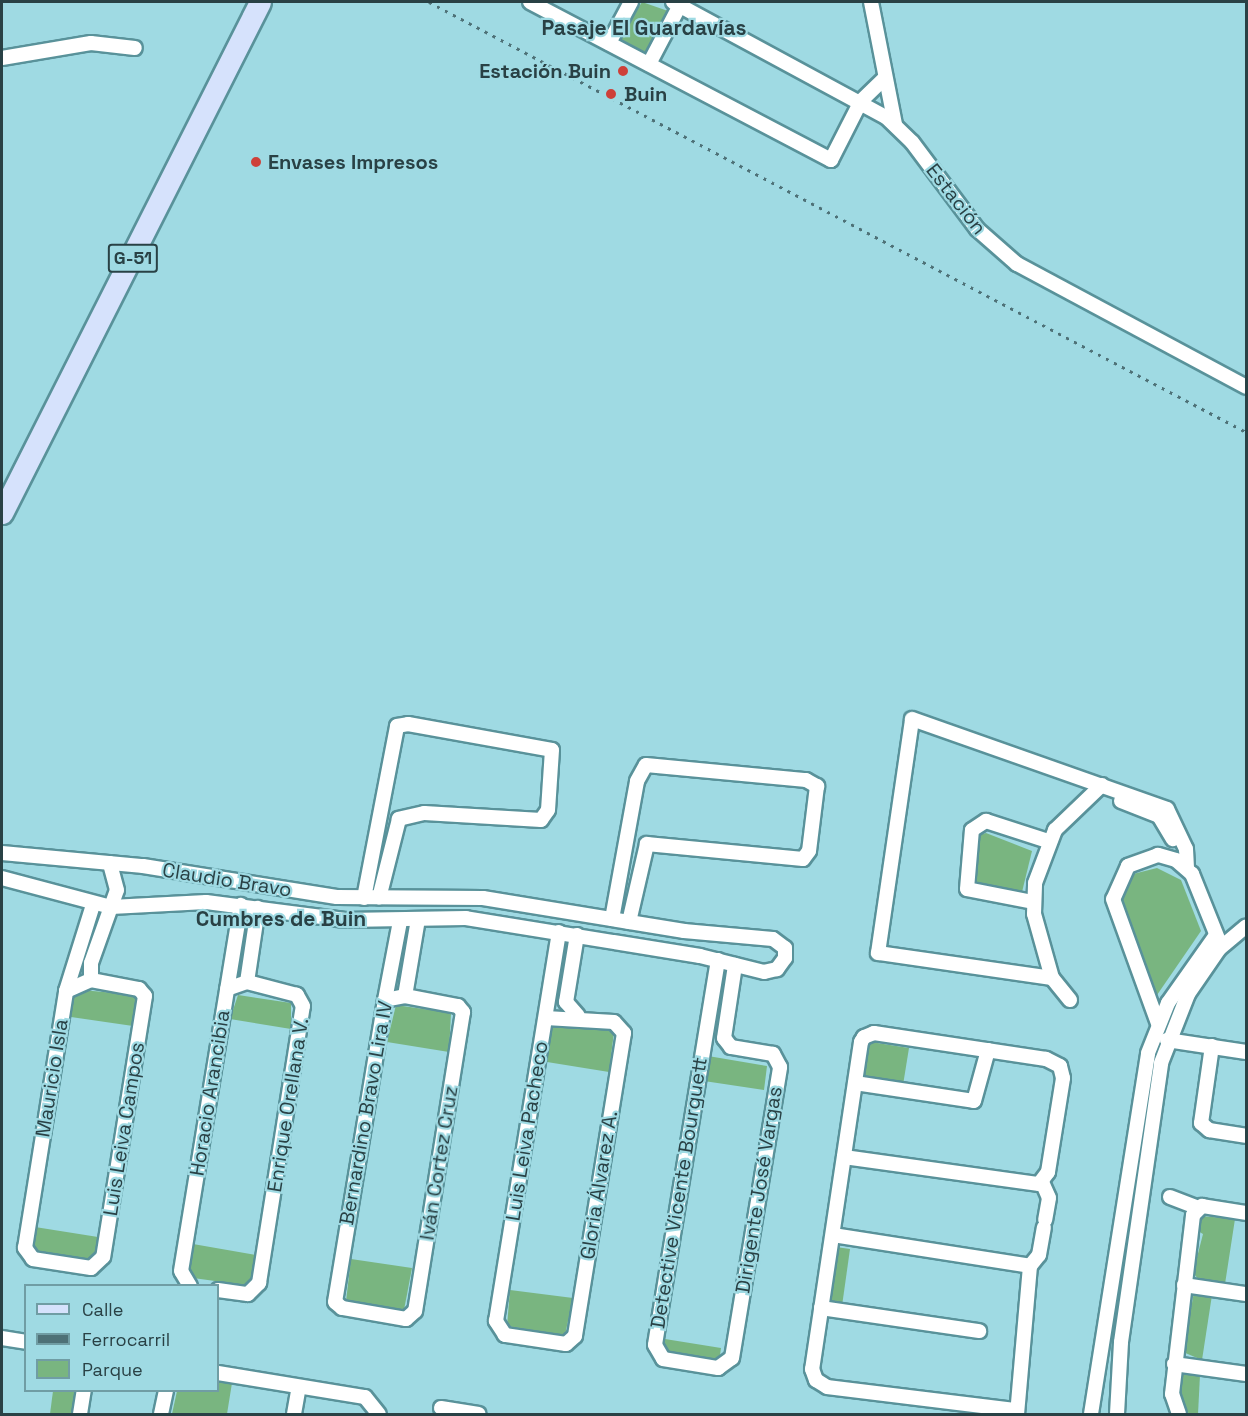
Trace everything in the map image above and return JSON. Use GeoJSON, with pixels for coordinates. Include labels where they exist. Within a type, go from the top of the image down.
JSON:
{"type":"FeatureCollection","features":[{"type":"Feature","properties":{"kind":"main road","name":"G-51"},"geometry":{"type":"LineString","coordinates":[[2,513],[260,2]]}},
{"type":"Feature","properties":{"kind":"street"},"geometry":{"type":"LineString","coordinates":[[530,2],[831,160],[861,101],[884,79]]}},
{"type":"Feature","properties":{"kind":"street"},"geometry":{"type":"LineString","coordinates":[[609,43],[631,2]]}},
{"type":"Feature","properties":{"kind":"street"},"geometry":{"type":"LineString","coordinates":[[871,2],[884,79],[895,124]]}},
{"type":"Feature","properties":{"kind":"street"},"geometry":{"type":"LineString","coordinates":[[649,64],[676,3]]}},
{"type":"Feature","properties":{"kind":"street","name":"Estación"},"geometry":{"type":"LineString","coordinates":[[676,3],[861,101],[895,124],[977,229],[1017,264],[1246,387]]}},
{"type":"Feature","properties":{"kind":"street"},"geometry":{"type":"LineString","coordinates":[[2,58],[91,43],[135,48]]}},
{"type":"Feature","properties":{"kind":"street"},"geometry":{"type":"LineString","coordinates":[[1052,978],[878,953],[912,721],[918,718],[1098,788],[1167,809],[1186,849],[1182,864],[1216,935],[1219,949]]}},
{"type":"Feature","properties":{"kind":"street"},"geometry":{"type":"LineString","coordinates":[[364,898],[379,807],[397,726],[408,724],[550,748],[555,761],[543,819],[424,813],[399,819],[379,807]]}},
{"type":"Feature","properties":{"kind":"street"},"geometry":{"type":"LineString","coordinates":[[612,919],[637,781],[649,763],[806,780],[818,793],[809,851],[803,859],[626,845]]}},
{"type":"Feature","properties":{"kind":"street"},"geometry":{"type":"LineString","coordinates":[[1070,1000],[1052,978],[1033,902],[1048,841],[1098,788]]}},
{"type":"Feature","properties":{"kind":"street"},"geometry":{"type":"LineString","coordinates":[[379,898],[399,819]]}},
{"type":"Feature","properties":{"kind":"street"},"geometry":{"type":"LineString","coordinates":[[1033,902],[967,889],[972,830],[986,821],[1048,841]]}},
{"type":"Feature","properties":{"kind":"street"},"geometry":{"type":"LineString","coordinates":[[629,922],[646,846],[630,824]]}},
{"type":"Feature","properties":{"kind":"street","name":"Claudio Bravo"},"geometry":{"type":"LineString","coordinates":[[2,853],[110,863],[344,898],[510,902],[684,931],[766,937],[785,948],[783,962],[773,971],[506,923],[418,919],[345,920],[241,905],[111,908],[93,905],[2,878]]}},
{"type":"Feature","properties":{"kind":"street"},"geometry":{"type":"LineString","coordinates":[[1158,1023],[1114,911],[1114,892],[1135,861],[1158,855],[1182,864]]}},
{"type":"Feature","properties":{"kind":"street"},"geometry":{"type":"LineString","coordinates":[[66,991],[91,980],[91,963],[111,908],[117,883],[110,863]]}},
{"type":"Feature","properties":{"kind":"street"},"geometry":{"type":"LineString","coordinates":[[344,898],[345,920]]}},
{"type":"Feature","properties":{"kind":"street"},"geometry":{"type":"LineString","coordinates":[[506,923],[510,902]]}},
{"type":"Feature","properties":{"kind":"street","name":"Mauricio Isla"},"geometry":{"type":"LineString","coordinates":[[93,905],[66,991],[28,1255],[97,1265]]}},
{"type":"Feature","properties":{"kind":"street","name":"Horacio Arancibia"},"geometry":{"type":"LineString","coordinates":[[186,1283],[227,988],[241,905]]}},
{"type":"Feature","properties":{"kind":"street"},"geometry":{"type":"LineString","coordinates":[[227,988],[247,982],[258,908]]}},
{"type":"Feature","properties":{"kind":"street","name":"Bernardino Bravo Lira IV"},"geometry":{"type":"LineString","coordinates":[[405,996],[418,919]]}},
{"type":"Feature","properties":{"kind":"street","name":"Bernardino Bravo Lira IV"},"geometry":{"type":"LineString","coordinates":[[400,921],[385,1000],[336,1305],[411,1318]]}},
{"type":"Feature","properties":{"kind":"street"},"geometry":{"type":"LineString","coordinates":[[1117,1414],[1121,1342],[1156,1096],[1167,1040],[1188,994],[1219,949],[1246,926]]}},
{"type":"Feature","properties":{"kind":"street"},"geometry":{"type":"LineString","coordinates":[[681,953],[684,931]]}},
{"type":"Feature","properties":{"kind":"street","name":"Luis Leiva Pacheco"},"geometry":{"type":"LineString","coordinates":[[559,932],[498,1330],[570,1342]]}},
{"type":"Feature","properties":{"kind":"street"},"geometry":{"type":"LineString","coordinates":[[577,935],[566,1002],[578,1016]]}},
{"type":"Feature","properties":{"kind":"street"},"geometry":{"type":"LineString","coordinates":[[1091,1414],[1141,1094],[1158,1023],[1186,971],[1216,935]]}},
{"type":"Feature","properties":{"kind":"street","name":"Detective Vicente Bourguett"},"geometry":{"type":"LineString","coordinates":[[718,960],[701,1051],[655,1349],[667,1360],[726,1365]]}},
{"type":"Feature","properties":{"kind":"street","name":"Detective Vicente Bourguett"},"geometry":{"type":"LineString","coordinates":[[730,1045],[735,965]]}},
{"type":"Feature","properties":{"kind":"street","name":"Luis Leiva Campos"},"geometry":{"type":"LineString","coordinates":[[91,980],[143,992],[97,1265]]}},
{"type":"Feature","properties":{"kind":"street","name":"Enrique Orellana V."},"geometry":{"type":"LineString","coordinates":[[219,1290],[245,1294],[255,1290],[303,1006],[297,995],[247,982]]}},
{"type":"Feature","properties":{"kind":"street"},"geometry":{"type":"LineString","coordinates":[[385,1000],[405,996]]}},
{"type":"Feature","properties":{"kind":"street","name":"Iván Cortez Cruz"},"geometry":{"type":"LineString","coordinates":[[405,996],[461,1008],[411,1318]]}},
{"type":"Feature","properties":{"kind":"street"},"geometry":{"type":"LineString","coordinates":[[546,1018],[578,1016]]}},
{"type":"Feature","properties":{"kind":"street","name":"Gloria Álvarez A."},"geometry":{"type":"LineString","coordinates":[[570,1342],[622,1027],[578,1016]]}},
{"type":"Feature","properties":{"kind":"street"},"geometry":{"type":"LineString","coordinates":[[871,1033],[988,1050],[1053,1060],[1062,1070],[1042,1182],[1049,1198],[1045,1223],[1039,1255],[1030,1266],[1016,1412],[823,1385],[812,1369],[861,1042],[871,1033]]}},
{"type":"Feature","properties":{"kind":"street"},"geometry":{"type":"LineString","coordinates":[[1167,1040],[1246,1052]]}},
{"type":"Feature","properties":{"kind":"street","name":"Dirigente José Vargas"},"geometry":{"type":"LineString","coordinates":[[701,1051],[730,1045],[773,1054],[780,1064],[726,1365]]}},
{"type":"Feature","properties":{"kind":"street"},"geometry":{"type":"LineString","coordinates":[[1212,1046],[1202,1123],[1209,1130],[1246,1136]]}},
{"type":"Feature","properties":{"kind":"street"},"geometry":{"type":"LineString","coordinates":[[855,1083],[974,1101],[988,1050]]}},
{"type":"Feature","properties":{"kind":"street"},"geometry":{"type":"LineString","coordinates":[[1141,1094],[1148,1090],[1156,1096]]}},
{"type":"Feature","properties":{"kind":"street"},"geometry":{"type":"LineString","coordinates":[[844,1157],[1031,1185],[1042,1182]]}},
{"type":"Feature","properties":{"kind":"street"},"geometry":{"type":"LineString","coordinates":[[1170,1197],[1198,1208],[1246,1213]]}},
{"type":"Feature","properties":{"kind":"street"},"geometry":{"type":"LineString","coordinates":[[1179,1414],[1172,1400],[1174,1364],[1184,1285],[1198,1208]]}},
{"type":"Feature","properties":{"kind":"street"},"geometry":{"type":"LineString","coordinates":[[833,1235],[1030,1266]]}},
{"type":"Feature","properties":{"kind":"street"},"geometry":{"type":"LineString","coordinates":[[1184,1285],[1246,1294]]}},
{"type":"Feature","properties":{"kind":"street"},"geometry":{"type":"LineString","coordinates":[[821,1308],[979,1332]]}},
{"type":"Feature","properties":{"kind":"street"},"geometry":{"type":"LineString","coordinates":[[2,1338],[24,1342]]}},
{"type":"Feature","properties":{"kind":"street"},"geometry":{"type":"LineString","coordinates":[[1174,1364],[1246,1374]]}},
{"type":"Feature","properties":{"kind":"street"},"geometry":{"type":"LineString","coordinates":[[219,1373],[364,1397],[378,1410]]}},
{"type":"Feature","properties":{"kind":"street"},"geometry":{"type":"LineString","coordinates":[[294,1414],[299,1387]]}},
{"type":"Feature","properties":{"kind":"street"},"geometry":{"type":"LineString","coordinates":[[80,1414],[84,1392]]}},
{"type":"Feature","properties":{"kind":"street"},"geometry":{"type":"LineString","coordinates":[[161,1414],[166,1392]]}},
{"type":"Feature","properties":{"kind":"street"},"geometry":{"type":"LineString","coordinates":[[441,1408],[473,1414]]}},
{"type":"Feature","properties":{"kind":"green space"},"geometry":{"type":"Polygon","coordinates":[[[642,2],[671,12],[647,54],[619,39],[642,2]]]}},
{"type":"Feature","properties":{"kind":"green space"},"geometry":{"type":"Polygon","coordinates":[[[986,833],[1032,851],[1022,892],[1015,896],[972,887],[976,836],[986,833]]]}},
{"type":"Feature","properties":{"kind":"green space"},"geometry":{"type":"Polygon","coordinates":[[[1157,868],[1181,880],[1201,931],[1157,995],[1118,898],[1133,874],[1157,868]]]}},
{"type":"Feature","properties":{"kind":"green space"},"geometry":{"type":"Polygon","coordinates":[[[82,990],[136,995],[133,1026],[71,1017],[74,997],[82,990]]]}},
{"type":"Feature","properties":{"kind":"green space"},"geometry":{"type":"Polygon","coordinates":[[[238,995],[291,1003],[291,1029],[230,1019],[238,995]]]}},
{"type":"Feature","properties":{"kind":"green space"},"geometry":{"type":"Polygon","coordinates":[[[396,1005],[451,1013],[449,1052],[387,1042],[396,1005]]]}},
{"type":"Feature","properties":{"kind":"green space"},"geometry":{"type":"Polygon","coordinates":[[[560,1021],[614,1032],[609,1072],[547,1062],[552,1026],[560,1021]]]}},
{"type":"Feature","properties":{"kind":"green space"},"geometry":{"type":"Polygon","coordinates":[[[871,1042],[909,1048],[903,1085],[860,1078],[865,1047],[871,1042]]]}},
{"type":"Feature","properties":{"kind":"green space"},"geometry":{"type":"Polygon","coordinates":[[[708,1056],[767,1066],[764,1090],[704,1081],[708,1056]]]}},
{"type":"Feature","properties":{"kind":"green space"},"geometry":{"type":"Polygon","coordinates":[[[1201,1216],[1235,1219],[1225,1284],[1200,1281],[1193,1273],[1203,1234],[1198,1231],[1201,1216]]]}},
{"type":"Feature","properties":{"kind":"green space"},"geometry":{"type":"Polygon","coordinates":[[[35,1227],[98,1237],[94,1258],[89,1262],[36,1254],[31,1245],[35,1227]]]}},
{"type":"Feature","properties":{"kind":"green space"},"geometry":{"type":"Polygon","coordinates":[[[193,1244],[261,1256],[252,1286],[193,1278],[188,1272],[193,1244]]]}},
{"type":"Feature","properties":{"kind":"green space"},"geometry":{"type":"Polygon","coordinates":[[[836,1247],[850,1249],[842,1306],[828,1304],[836,1247]]]}},
{"type":"Feature","properties":{"kind":"green space"},"geometry":{"type":"Polygon","coordinates":[[[351,1259],[412,1268],[404,1310],[346,1301],[351,1259]]]}},
{"type":"Feature","properties":{"kind":"green space"},"geometry":{"type":"Polygon","coordinates":[[[510,1290],[573,1298],[565,1335],[507,1326],[510,1290]]]}},
{"type":"Feature","properties":{"kind":"green space"},"geometry":{"type":"Polygon","coordinates":[[[1194,1292],[1212,1295],[1202,1360],[1183,1352],[1194,1292]]]}},
{"type":"Feature","properties":{"kind":"green space"},"geometry":{"type":"Polygon","coordinates":[[[665,1339],[721,1348],[719,1362],[663,1353],[665,1339]]]}},
{"type":"Feature","properties":{"kind":"green space"},"geometry":{"type":"Polygon","coordinates":[[[1186,1373],[1200,1375],[1198,1414],[1189,1414],[1179,1398],[1181,1375],[1186,1373]]]}},
{"type":"Feature","properties":{"kind":"green space"},"geometry":{"type":"Polygon","coordinates":[[[219,1380],[232,1383],[227,1414],[172,1414],[177,1392],[219,1392],[219,1380]]]}},
{"type":"Feature","properties":{"kind":"green space"},"geometry":{"type":"Polygon","coordinates":[[[53,1392],[79,1392],[76,1414],[50,1414],[53,1392]]]}},
{"type":"Feature","properties":{"kind":"railway"},"geometry":{"type":"LineString","coordinates":[[429,2],[1246,432]]}},
{"type":"Feature","properties":{"kind":"place","name":"Estación Buin"},"geometry":{"type":"Point","coordinates":[623,71]}},
{"type":"Feature","properties":{"kind":"place","name":"Buin"},"geometry":{"type":"Point","coordinates":[611,94]}},
{"type":"Feature","properties":{"kind":"place","name":"Envases Impresos"},"geometry":{"type":"Point","coordinates":[256,162]}},
{"type":"Feature","properties":{"kind":"district","name":"Pasaje El Guardavías"},"geometry":{"type":"Point","coordinates":[644,28]}},
{"type":"Feature","properties":{"kind":"district","name":"Cumbres de Buin"},"geometry":{"type":"Point","coordinates":[281,919]}}]}
